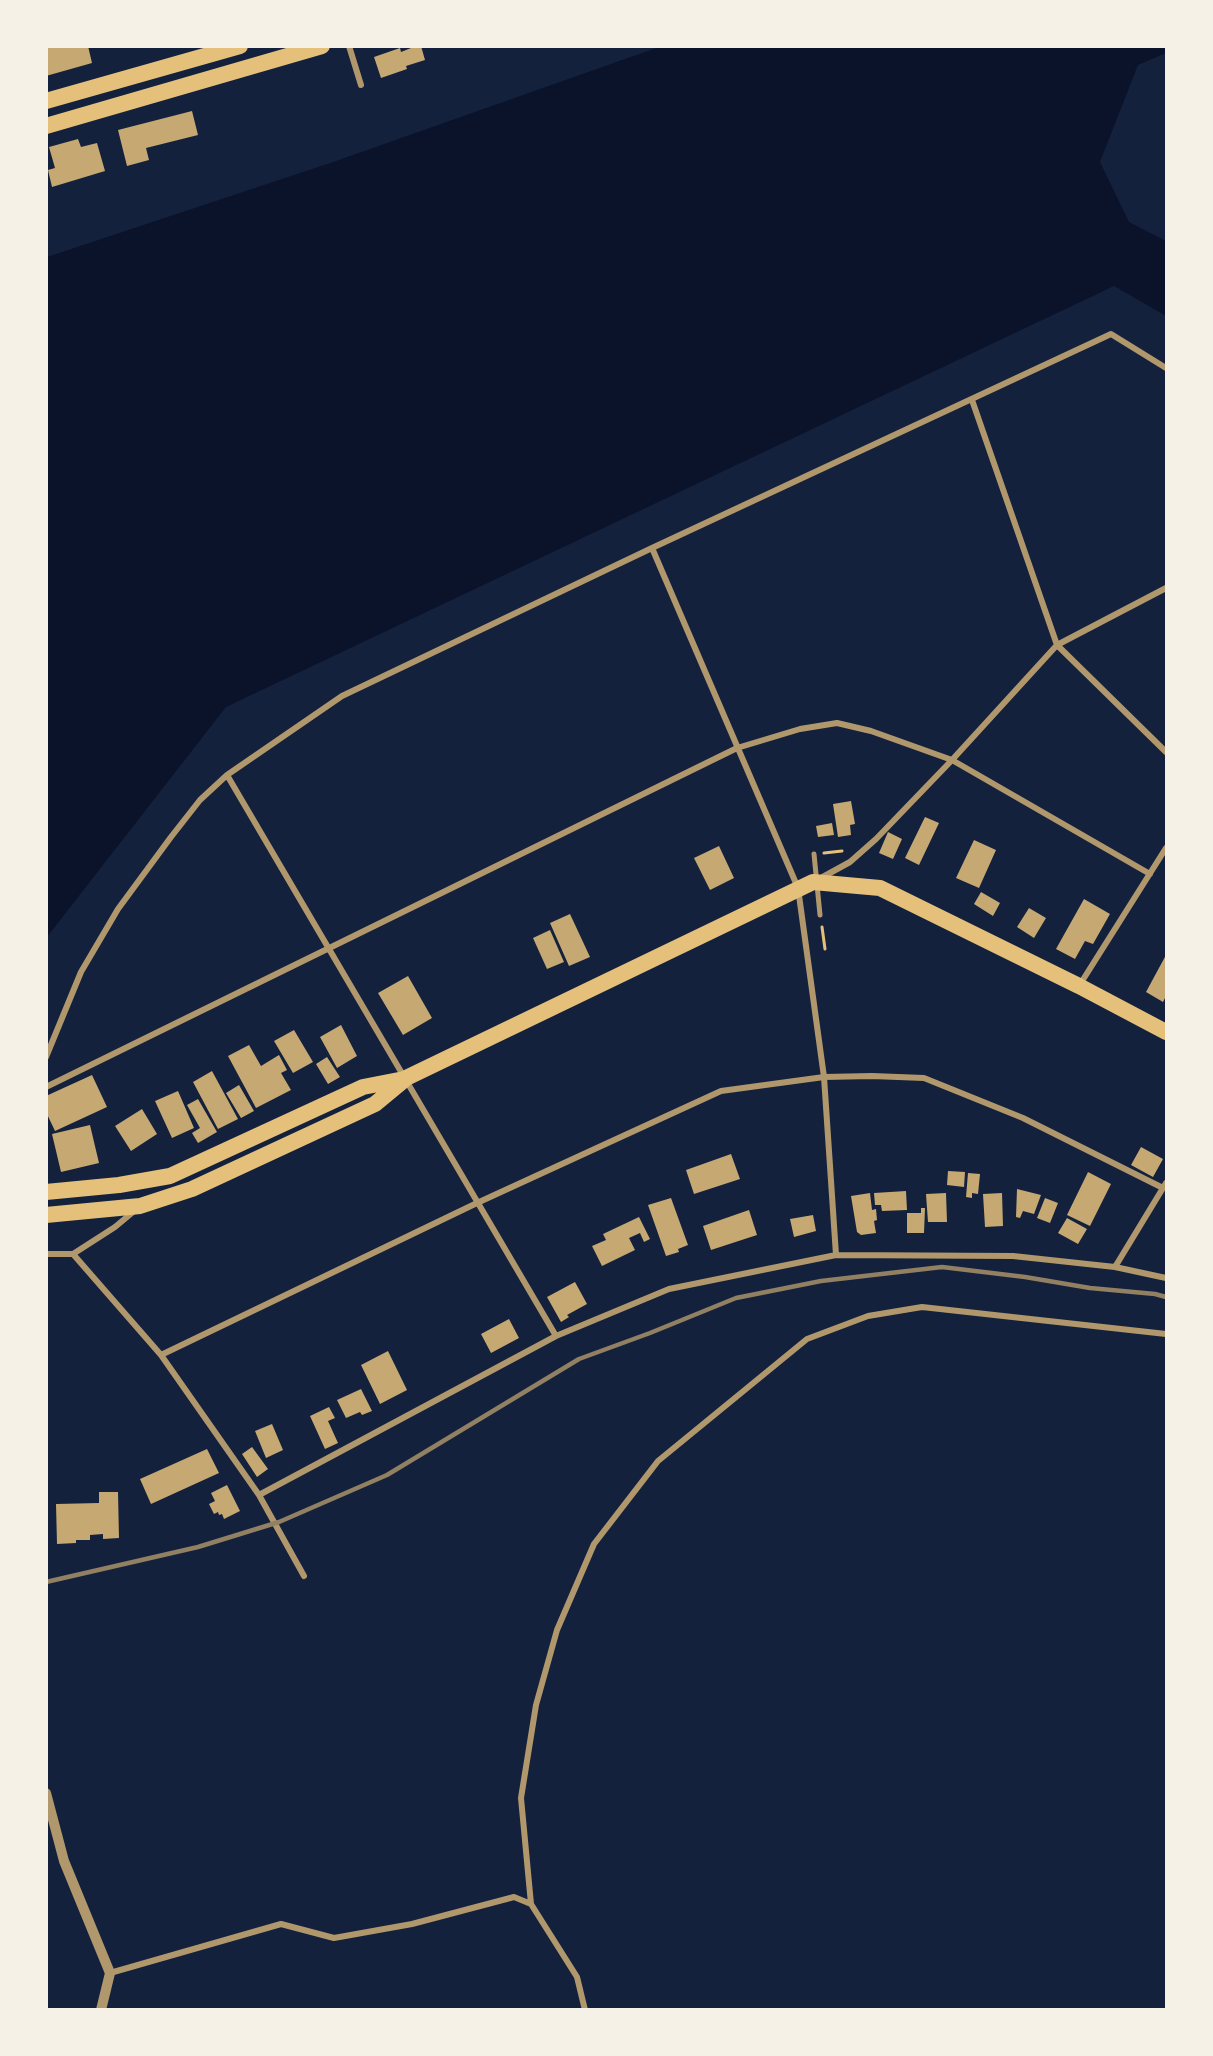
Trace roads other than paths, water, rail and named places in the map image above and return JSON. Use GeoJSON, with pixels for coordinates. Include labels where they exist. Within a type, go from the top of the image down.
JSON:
{"type":"FeatureCollection","features":[{"type":"Feature","properties":{"kind":"highway"},"geometry":{"type":"LineString","coordinates":[[46,101],[240,46]]}},
{"type":"Feature","properties":{"kind":"highway"},"geometry":{"type":"LineString","coordinates":[[46,126],[322,46]]}},
{"type":"Feature","properties":{"kind":"highway"},"geometry":{"type":"LineString","coordinates":[[48,1192],[119,1185],[170,1176],[363,1087],[404,1079],[805,885],[880,888],[1167,1032]]}},
{"type":"Feature","properties":{"kind":"highway"},"geometry":{"type":"LineString","coordinates":[[47,1215],[140,1206],[192,1189],[375,1104],[404,1079]]}},
{"type":"Feature","properties":{"kind":"street"},"geometry":{"type":"LineString","coordinates":[[349,46],[362,85]]}},
{"type":"Feature","properties":{"kind":"street"},"geometry":{"type":"LineString","coordinates":[[46,1057],[81,972],[118,909],[193,809],[226,775],[342,696],[652,548],[1111,334],[1167,368]]}},
{"type":"Feature","properties":{"kind":"street"},"geometry":{"type":"LineString","coordinates":[[972,400],[1057,645],[1167,752]]}},
{"type":"Feature","properties":{"kind":"street"},"geometry":{"type":"LineString","coordinates":[[652,548],[737,748],[805,885],[824,1077],[836,1255]]}},
{"type":"Feature","properties":{"kind":"street"},"geometry":{"type":"LineString","coordinates":[[805,885],[850,862],[876,839],[1057,645],[1167,588]]}},
{"type":"Feature","properties":{"kind":"street"},"geometry":{"type":"LineString","coordinates":[[46,1087],[737,748],[800,729],[837,723],[871,730],[952,760],[1150,874]]}},
{"type":"Feature","properties":{"kind":"street"},"geometry":{"type":"LineString","coordinates":[[226,775],[556,1336]]}},
{"type":"Feature","properties":{"kind":"street"},"geometry":{"type":"LineString","coordinates":[[1079,986],[1167,848]]}},
{"type":"Feature","properties":{"kind":"street"},"geometry":{"type":"LineString","coordinates":[[814,854],[820,915]]}},
{"type":"Feature","properties":{"kind":"street"},"geometry":{"type":"LineString","coordinates":[[161,1355],[477,1203],[721,1091],[824,1077],[924,1078],[1023,1118],[1165,1185],[1114,1267]]}},
{"type":"Feature","properties":{"kind":"street"},"geometry":{"type":"LineString","coordinates":[[46,1254],[73,1254],[115,1227],[140,1206]]}},
{"type":"Feature","properties":{"kind":"street"},"geometry":{"type":"LineString","coordinates":[[73,1254],[161,1355],[259,1495],[304,1576]]}},
{"type":"Feature","properties":{"kind":"street"},"geometry":{"type":"LineString","coordinates":[[259,1495],[556,1336],[669,1289],[836,1255],[1013,1256],[1114,1267],[1167,1278]]}},
{"type":"Feature","properties":{"kind":"street"},"geometry":{"type":"LineString","coordinates":[[585,2010],[577,1977],[531,1904],[521,1798],[536,1705],[557,1630],[594,1544],[658,1461],[807,1339],[868,1316],[922,1307],[1167,1334]]}},
{"type":"Feature","properties":{"kind":"street"},"geometry":{"type":"LineString","coordinates":[[46,1793],[64,1861],[110,1973],[101,2010]]}},
{"type":"Feature","properties":{"kind":"street"},"geometry":{"type":"LineString","coordinates":[[110,1973],[281,1924],[333,1938],[411,1924],[513,1897],[531,1904]]}},
{"type":"Feature","properties":{"kind":"water"},"geometry":{"type":"Polygon","coordinates":[[[659,47],[1166,47],[1166,53],[1138,65],[1100,162],[1129,222],[1166,241],[1166,316],[1114,286],[226,707],[47,937],[47,257],[336,161],[659,47]]]}},
{"type":"Feature","properties":{"kind":"railway"},"geometry":{"type":"LineString","coordinates":[[46,1582],[198,1547],[279,1522],[387,1475],[579,1359],[736,1298],[821,1281],[942,1267],[1166,1297]]}}]}
